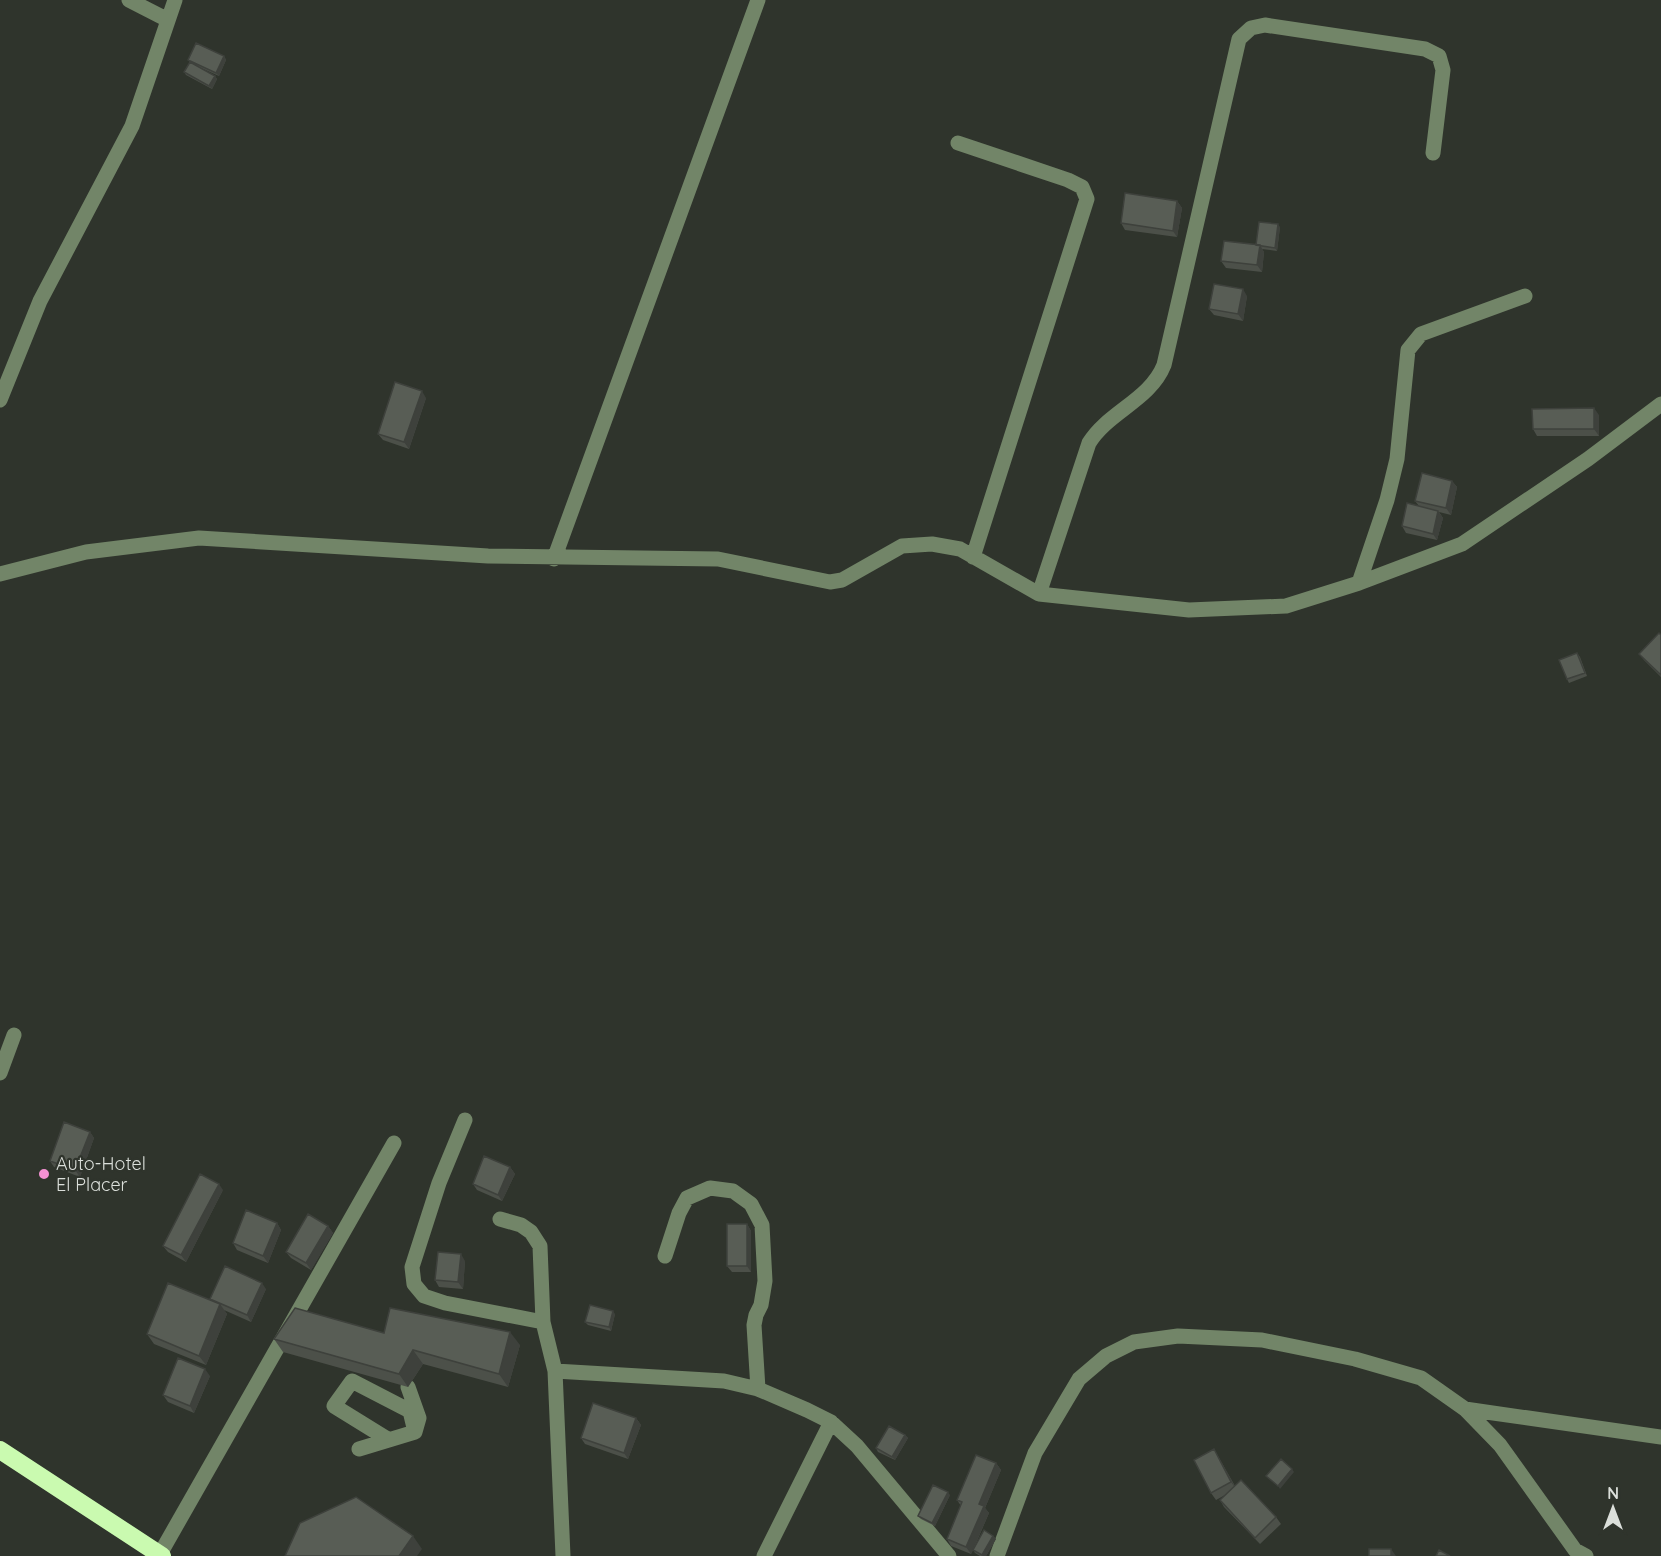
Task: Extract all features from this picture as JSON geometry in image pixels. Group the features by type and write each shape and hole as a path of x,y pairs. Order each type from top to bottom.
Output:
{"highway":[{"path":"0,1450 161,1555"}],"street":[{"path":"129,0 168,20"},
{"path":"0,400 40,301 132,126 176,0"},
{"path":"554,559 758,0"},
{"path":"1039,594 1089,443 1097,429 1151,387 1164,365 1239,39 1251,28 1265,25 1425,49 1439,56 1443,70 1433,153"},
{"path":"958,143 1068,180 1082,187 1087,199 973,557"},
{"path":"1359,583 1388,500 1397,459 1408,350 1421,334 1525,296"},
{"path":"0,574 86,552 199,538 554,559 718,559 830,582 842,580 903,546 932,544 960,549 1039,594 1189,610 1286,606 1359,583 1462,544 1587,459 1661,404"},
{"path":"0,1073 15,1035"},
{"path":"465,1120 439,1183 412,1267 414,1284 424,1296 445,1303 543,1322"},
{"path":"161,1555 394,1143"},
{"path":"665,1256 679,1213 687,1198 710,1188 733,1191 751,1204 762,1225 765,1281 761,1305 754,1325 758,1389"},
{"path":"500,1219 521,1225 531,1232 540,1246 543,1322 555,1371 563,1556"},
{"path":"997,1556 1035,1453 1079,1379 1106,1356 1134,1342 1178,1336 1262,1340 1355,1359 1421,1378 1465,1409 1500,1445 1575,1550 1586,1556"},
{"path":"555,1371 724,1381 758,1389 831,1422 857,1446 949,1556"},
{"path":"389,1440 334,1406 352,1381 410,1411 415,1432"},
{"path":"408,1387 419,1418 415,1432"},
{"path":"1465,1409 1661,1437"},
{"path":"764,1556 831,1422"},
{"path":"359,1449 415,1432"}],"building":[{"path":"196,43 224,56 216,73 188,60"},
{"path":"190,62 215,76 209,86 184,72"},
{"path":"1125,193 1177,201 1173,231 1121,223"},
{"path":"1259,222 1278,224 1275,248 1256,245"},
{"path":"1224,241 1260,245 1257,265 1221,261"},
{"path":"1214,284 1243,289 1238,314 1209,309"},
{"path":"395,382 422,391 404,442 378,434"},
{"path":"1594,408 1594,429 1533,429 1532,409"},
{"path":"1422,473 1452,481 1446,508 1415,501"},
{"path":"1407,503 1438,511 1433,534 1402,526"},
{"path":"1659,633 1661,635 1661,675 1639,654"},
{"path":"1577,653 1585,673 1567,679 1559,660"},
{"path":"64,1122 90,1132 75,1170 50,1161"},
{"path":"484,1156 510,1167 498,1195 473,1184"},
{"path":"200,1174 219,1184 181,1255 163,1246"},
{"path":"246,1210 277,1223 263,1256 233,1243"},
{"path":"308,1214 328,1226 306,1263 286,1252"},
{"path":"727,1224 747,1224 747,1266 727,1266"},
{"path":"438,1252 461,1254 458,1282 435,1280"},
{"path":"225,1266 262,1283 247,1315 210,1299"},
{"path":"168,1283 220,1304 199,1356 147,1334"},
{"path":"590,1305 613,1311 609,1327 585,1322"},
{"path":"295,1308 384,1333 390,1308 510,1332 499,1374 413,1350 399,1374 274,1339"},
{"path":"178,1358 205,1369 190,1406 163,1395"},
{"path":"593,1403 636,1418 624,1453 581,1438"},
{"path":"889,1426 905,1435 892,1457 876,1448"},
{"path":"1214,1449 1231,1482 1211,1493 1194,1460"},
{"path":"976,1455 996,1463 979,1504 984,1506 966,1547 947,1539 962,1502 957,1500"},
{"path":"1281,1459 1292,1469 1278,1486 1266,1476"},
{"path":"1241,1480 1276,1517 1255,1538 1220,1500"},
{"path":"933,1485 948,1492 932,1523 918,1516"},
{"path":"356,1497 413,1536 399,1556 285,1556 300,1523"},
{"path":"984,1530 993,1536 982,1555 973,1550"},
{"path":"1369,1549 1391,1549 1391,1556 1369,1556"},
{"path":"1439,1550 1450,1556 1436,1556"}],"place":[{"name":"Auto-Hotel El Placer","path":"44,1174"}]}
